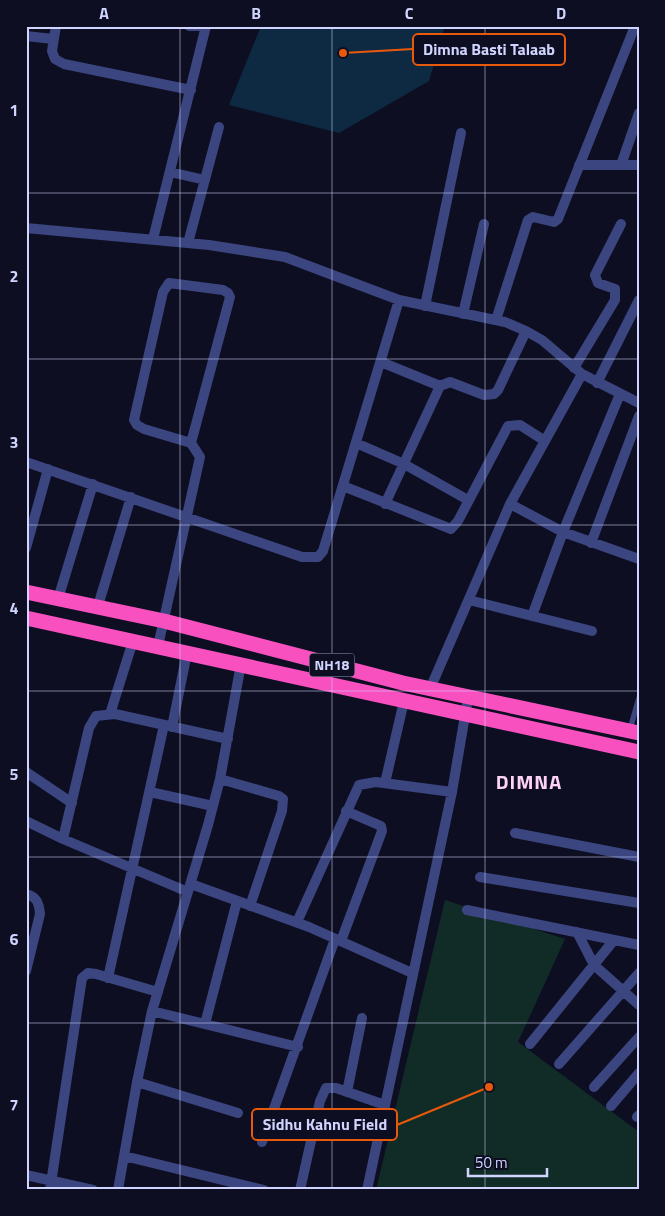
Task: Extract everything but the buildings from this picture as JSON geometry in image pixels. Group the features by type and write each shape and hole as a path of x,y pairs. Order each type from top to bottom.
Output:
{"highway":[{"name":"NH18","path":"26,592 97,609 164,621 468,698 634,732"},
{"name":"NH18","path":"26,618 639,752"}],"street":[{"path":"56,26 52,51 55,59 64,64 191,90"},
{"path":"153,240 191,90 205,26 189,26"},
{"path":"496,320 528,220 533,217 554,222 558,219 635,26"},
{"path":"26,36 53,39"},
{"path":"621,165 639,113"},
{"path":"188,243 219,127"},
{"path":"425,306 461,133"},
{"path":"579,164 639,165"},
{"path":"170,172 205,180"},
{"path":"463,314 484,224"},
{"path":"430,689 510,504 545,441 578,371 615,300 615,290 598,283 595,275 621,224"},
{"path":"26,228 247,249 285,257 399,300 496,320 526,331 542,340 578,371 596,383 639,403"},
{"path":"158,646 200,457 191,442 144,429 137,426 134,420 163,292 170,283 223,290 228,293 230,298 191,442"},
{"path":"26,462 302,557 318,557 323,551 399,300"},
{"path":"596,383 639,300"},
{"path":"386,504 440,386 450,382 484,395 494,394 498,390 526,331"},
{"path":"381,362 440,386"},
{"path":"532,616 563,532 620,394"},
{"path":"591,543 639,416"},
{"path":"342,486 451,529 458,521 508,426 520,425 545,441"},
{"path":"356,443 404,464 468,500"},
{"path":"26,548 48,469"},
{"path":"58,599 93,484"},
{"path":"97,609 131,497"},
{"path":"510,504 563,532 639,559"},
{"path":"469,600 592,632"},
{"path":"110,714 133,641"},
{"path":"108,978 150,792 187,652"},
{"path":"118,1190 152,1011 220,779 241,664"},
{"path":"367,1190 452,792 468,698"},
{"path":"385,784 404,701"},
{"path":"63,839 91,722 96,716 110,714 228,739"},
{"path":"26,772 72,803"},
{"path":"220,779 279,796 283,799 282,811 250,906"},
{"path":"297,922 346,811 360,785 367,783 385,784 452,792"},
{"path":"150,792 213,806"},
{"path":"262,1142 338,940 382,831 381,826 376,823 346,811"},
{"path":"26,821 133,870 237,901 297,922 412,973"},
{"path":"515,833 639,857"},
{"path":"480,877 639,903"},
{"path":"26,894 36,898 40,914 28,954 26,971"},
{"path":"205,1024 237,901"},
{"path":"467,910 639,944"},
{"path":"578,932 594,965 622,992 639,1005"},
{"path":"530,1044 614,940"},
{"path":"51,1185 79,987 82,978 88,973 158,992"},
{"path":"559,1064 639,973"},
{"path":"152,1011 298,1048"},
{"path":"347,1092 362,1018"},
{"path":"594,1087 639,1037"},
{"path":"611,1106 639,1074"},
{"path":"137,1082 238,1113"},
{"path":"300,1190 322,1093 326,1088 336,1088 385,1105"},
{"path":"124,1156 264,1190"},
{"path":"26,1175 51,1185 93,1190"}],"lane":[{"path":"634,732 639,698"}],"green space":[{"path":"445,900 565,939 518,1042 639,1132 639,1190 376,1190"}],"water":[{"path":"261,26 445,26 429,81 339,133 229,105"}],"place":[{"name":"Dimna Basti Talaab","path":"343,53"},
{"name":"Sidhu Kahnu Field","path":"489,1087"}],"district":[{"name":"DIMNA","path":"529,782"}]}
